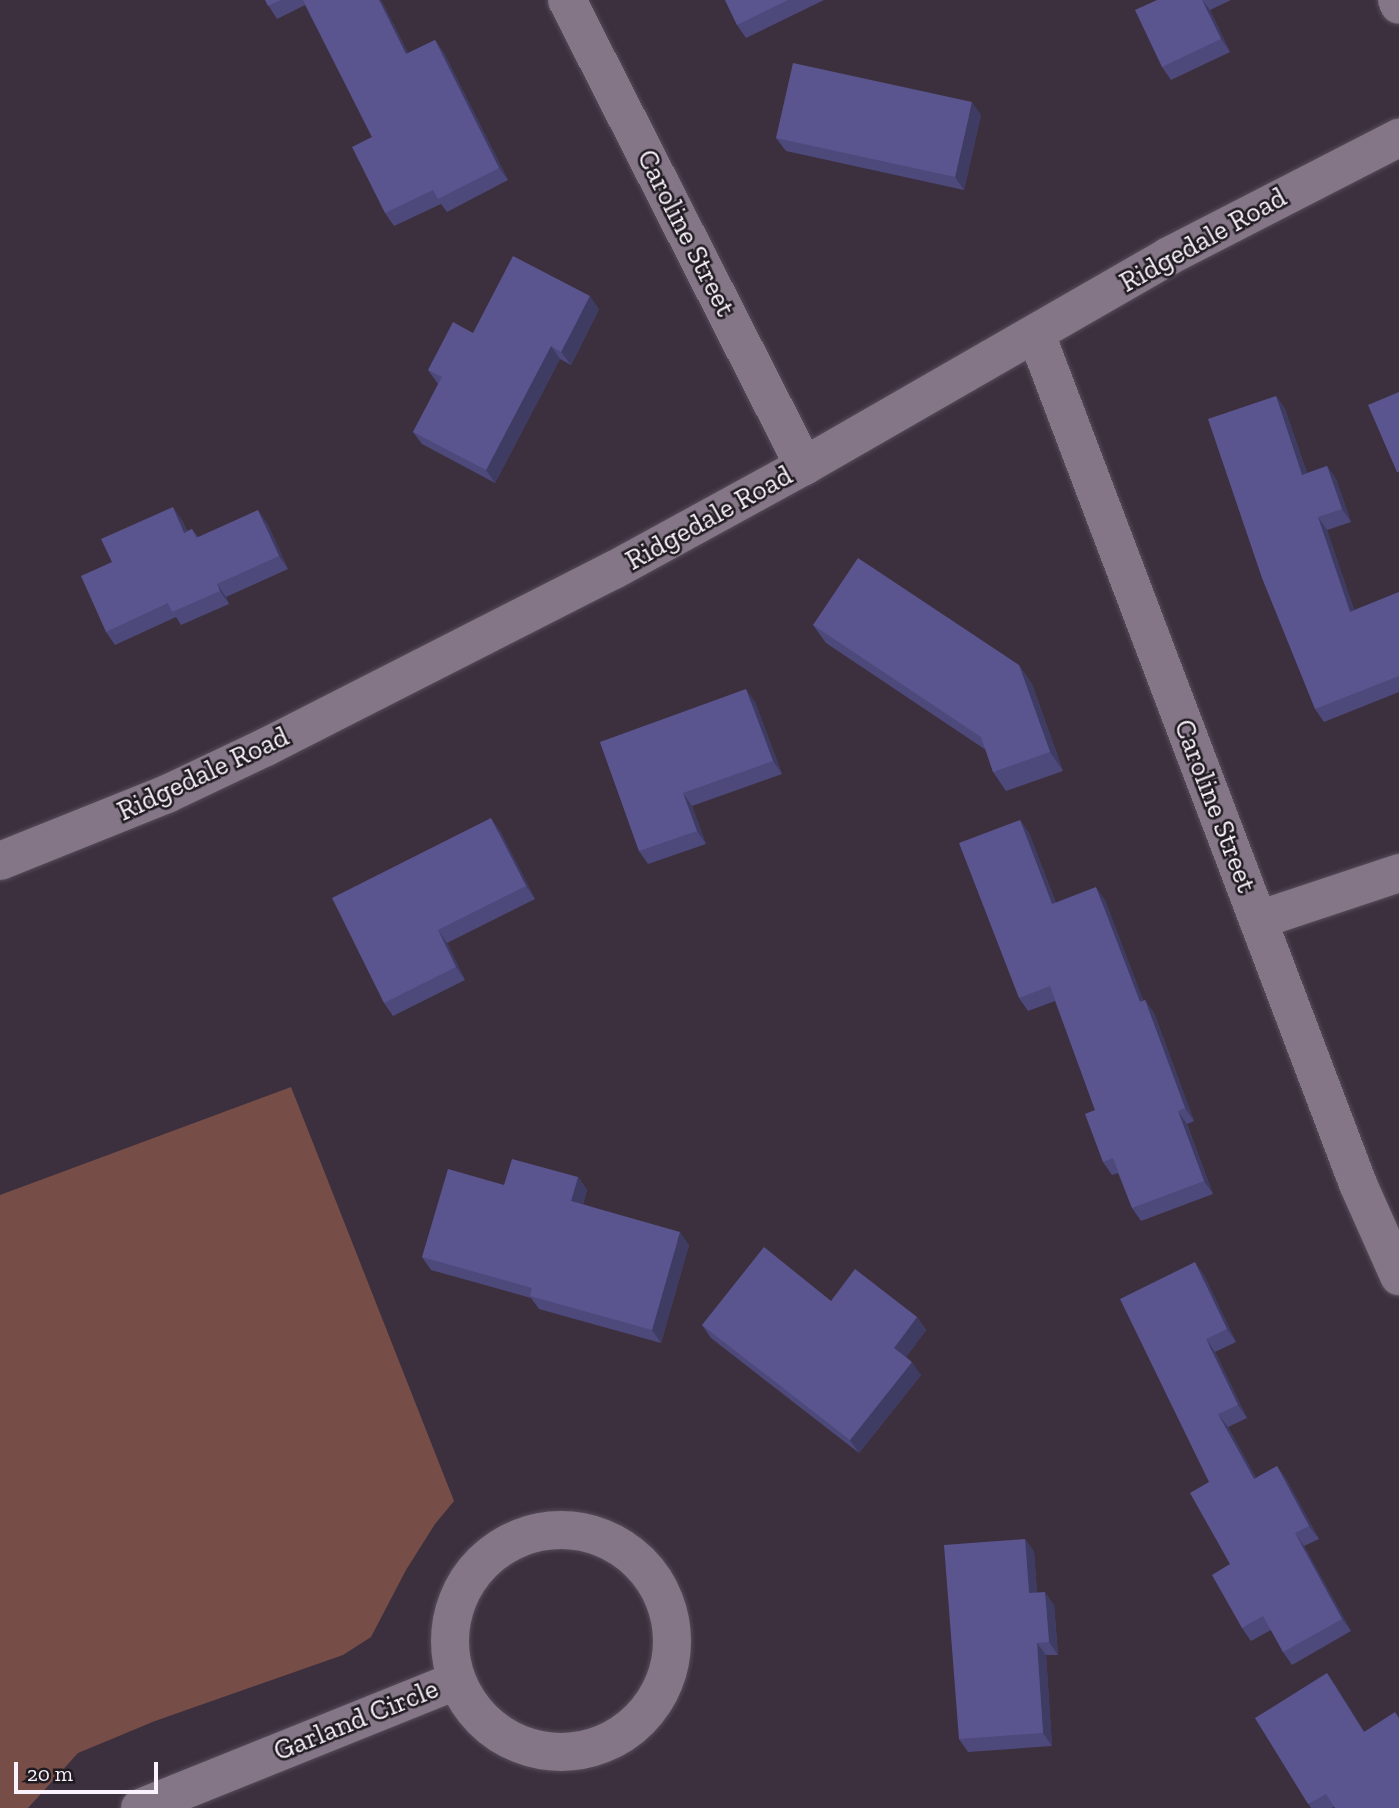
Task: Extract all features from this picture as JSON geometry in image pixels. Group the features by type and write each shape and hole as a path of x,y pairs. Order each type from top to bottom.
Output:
{"street":[{"name":"Caroline Street","path":"567,0 804,466"},
{"path":"1396,0 1399,5"},
{"name":"Ridgedale Road","path":"0,860 167,794 266,747 614,570 804,466 1169,256 1399,138"},
{"name":"Caroline Street","path":"1036,334 1358,1184 1399,1276"},
{"path":"1258,920 1399,873"},
{"name":"Garland Circle","path":"569,1529 606,1538 637,1558 660,1587 672,1623 672,1659 660,1693 638,1722 608,1742 572,1752 536,1750 502,1736 475,1712 456,1681 449,1644 454,1607 471,1574 498,1548 532,1533 569,1529"},
{"name":"Garland Circle","path":"140,1808 456,1681"}],"shaded area":[{"path":"291,1087 454,1501 435,1524 406,1570 371,1637 343,1655 155,1721 78,1753 28,1808 0,1808 0,1195"}],"building":[{"path":"265,0 281,0 268,6"},
{"path":"303,0 379,0 406,54 435,40 499,168 438,199 433,190 385,213 352,147 372,137"},
{"path":"725,0 788,0 737,25"},
{"path":"1157,0 1202,0 1221,39 1162,67 1135,10"},
{"path":"793,63 972,102 955,177 776,138"},
{"path":"513,256 590,296 561,352 551,346 486,470 413,432 442,377 428,370 453,322 473,333"},
{"path":"1399,392 1399,472 1397,472 1368,405"},
{"path":"1276,396 1302,475 1327,466 1342,509 1318,517 1350,612 1399,592 1399,676 1315,709 1262,578 1208,419"},
{"path":"173,507 184,533 192,529 196,538 258,510 279,556 217,584 220,591 172,612 168,603 106,632 81,576 112,562 101,539"},
{"path":"858,558 1019,665 1050,752 993,772 981,737 813,625"},
{"path":"746,689 773,761 683,793 697,831 639,851 600,742"},
{"path":"491,818 526,886 438,930 456,967 384,1003 332,898"},
{"path":"1020,820 1052,904 1096,887 1140,1002 1145,1000 1185,1108 1178,1111 1204,1181 1132,1208 1113,1158 1103,1162 1085,1114 1095,1110 1050,986 1019,998 959,843"},
{"path":"512,1159 578,1177 571,1201 680,1232 652,1330 530,1296 532,1288 422,1257 448,1169 504,1185"},
{"path":"764,1247 831,1301 855,1269 917,1317 894,1348 912,1362 850,1440 702,1325"},
{"path":"1195,1262 1227,1329 1206,1339 1238,1405 1218,1414 1254,1479 1277,1466 1309,1526 1295,1533 1342,1619 1283,1652 1263,1616 1242,1628 1212,1575 1230,1564 1190,1493 1209,1482 1120,1299"},
{"path":"1025,1539 1029,1593 1045,1592 1049,1642 1037,1643 1043,1733 959,1739 944,1545"},
{"path":"1327,1673 1364,1732 1395,1712 1399,1718 1399,1808 1335,1808 1326,1794 1308,1804 1255,1718"}]}
